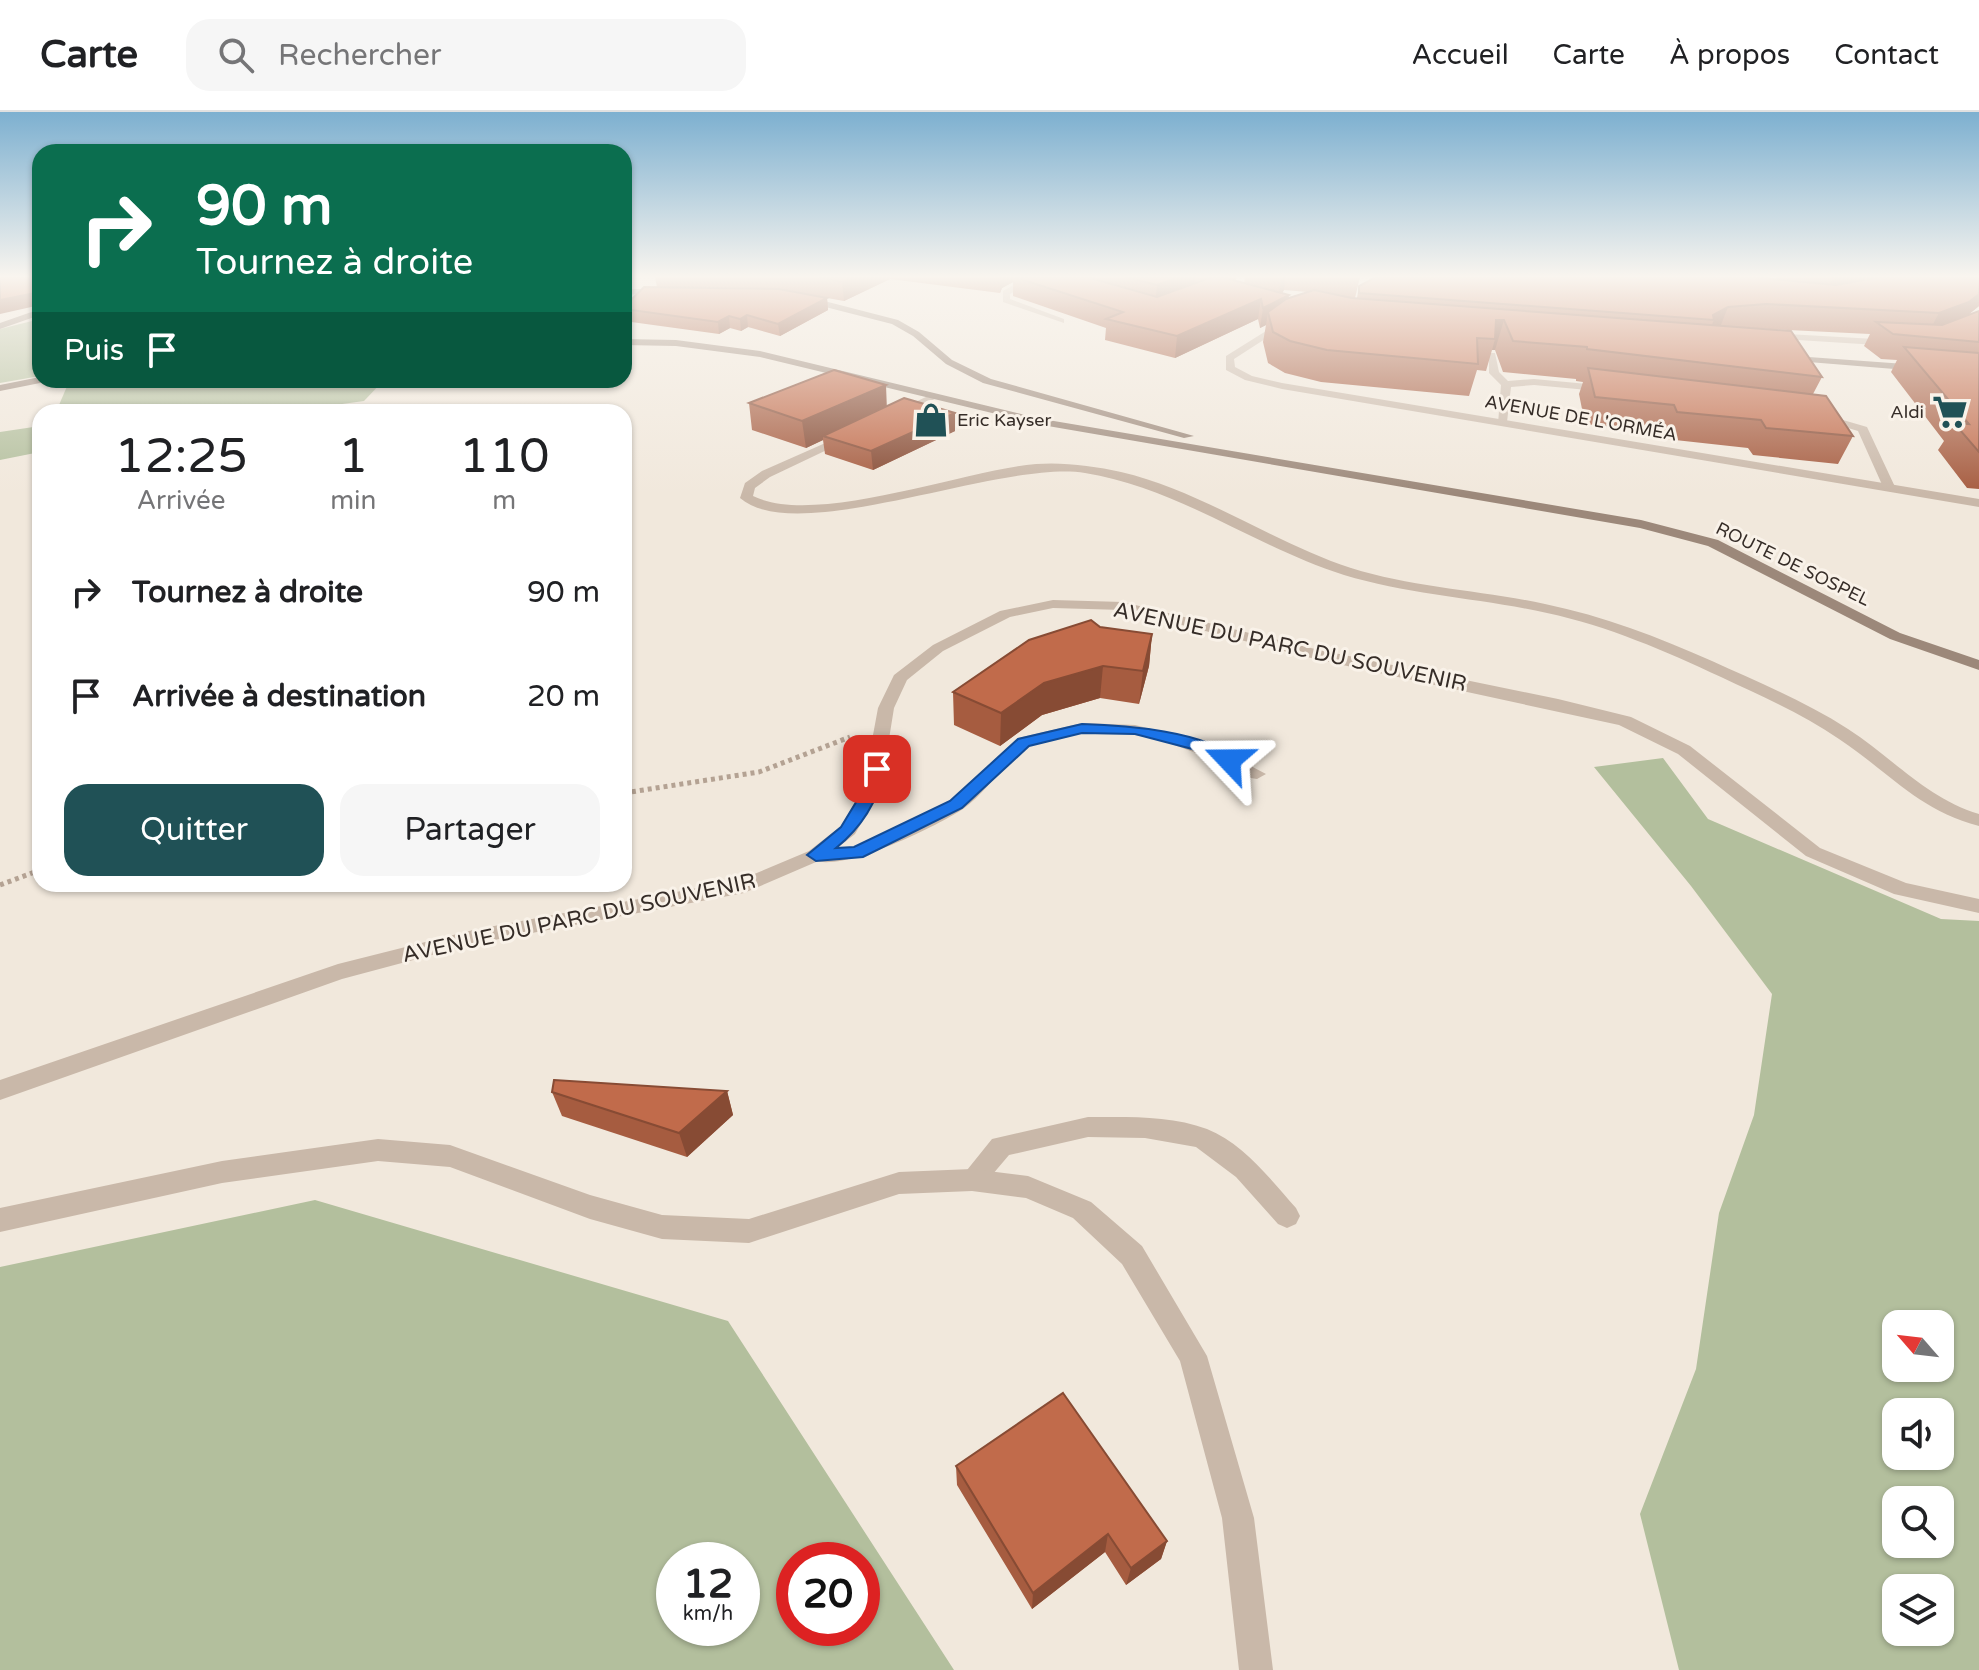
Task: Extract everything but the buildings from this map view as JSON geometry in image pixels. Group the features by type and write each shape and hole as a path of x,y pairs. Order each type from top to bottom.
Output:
{"main road":[{"name":"ROUTE DE SOSPEL","path":"693,350 752,358 1034,426 1204,453 1328,477 1441,491 1641,524 1713,543 1895,636 1979,665"},
{"path":"935,350 949,362 987,381 1196,439 1204,453"},
{"path":"1769,356 1925,368"},
{"path":"0,388 32,382"}],"street":[{"name":"AVENUE DE L'ORMÉA","path":"1241,350 1229,358 1230,368 1249,378 1282,386 1979,503"},
{"path":"1492,355 1494,373 1506,384 1534,382 1620,391"},
{"path":"1502,422 1506,384"},
{"path":"879,421 927,400"},
{"path":"1805,414 1836,419 1863,429 1890,489"},
{"path":"865,428 766,474 749,486 746,498 766,508 807,509 1057,466 1148,482 1346,571 1432,591 1571,614 1636,633 1811,714 1858,743 1906,787 1949,812 1979,820"},
{"name":"AVENUE DU PARC DU SOUVENIR","path":"0,1090 338,972 473,937 744,886 816,855 848,830 872,789 886,708 900,678 938,648 1005,614 1053,604 1123,606 1315,654 1558,704 1625,721 1684,750 1813,852 1901,889 1979,906"},
{"path":"816,855 857,853 956,805 1024,742 1082,728 1135,730 1201,747 1257,774"},
{"path":"972,1180 1001,1146 1088,1127 1145,1128 1202,1138 1245,1169 1287,1216"},
{"path":"0,1220 222,1172 378,1150 450,1156 590,1207 662,1227 749,1231 899,1183 972,1180 1028,1187 1082,1210 1132,1255 1193,1356 1238,1518 1256,1670"}],"path":[{"path":"632,792 759,772 844,738 883,732"},
{"path":"0,885 32,873"}],"green space":[{"path":"0,350 32,350 32,377 0,383"},
{"path":"66,388 376,388 364,401 342,404 59,404"},
{"path":"32,427 32,454 0,460 0,432"},
{"path":"1663,758 1708,819 1941,919 1979,921 1979,1670 1679,1670 1640,1514 1696,1369 1719,1213 1754,1115 1772,994 1691,886 1594,767"},
{"path":"315,1200 728,1321 871,1542 776,1542 776,1646 880,1646 880,1556 954,1670 0,1670 0,1267"}],"place":[{"name":"Aldi","path":"1950,412"},
{"name":"Eric Kayser","path":"931,420"}],"route":[{"path":"877,769 872,789 848,830 816,855 857,853 956,805 1024,742 1082,728 1135,730 1201,747 1229,760"}]}
